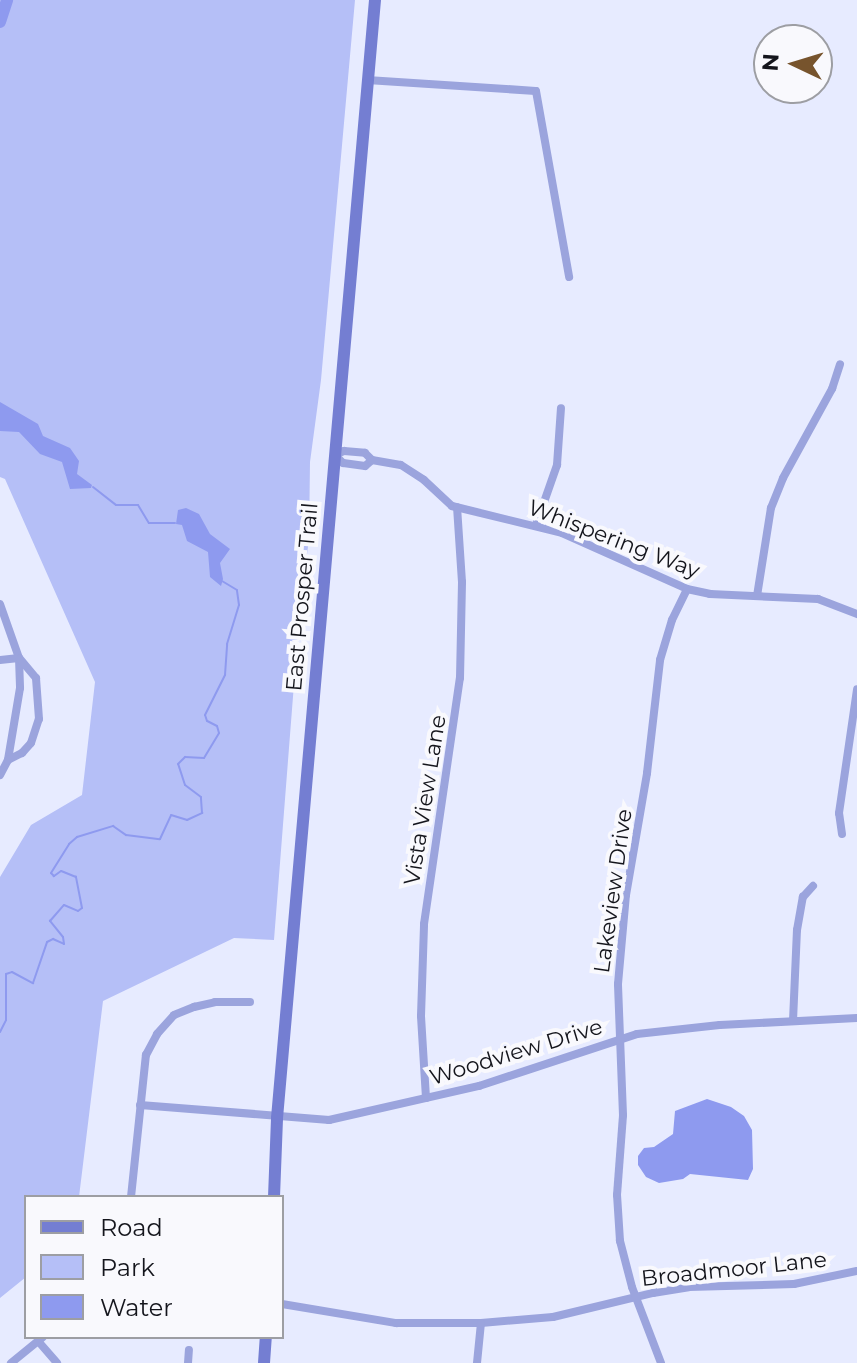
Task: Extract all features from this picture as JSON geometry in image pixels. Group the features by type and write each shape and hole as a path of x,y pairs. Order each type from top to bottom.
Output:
{"main road":[{"name":"East Prosper Trail","path":"274,1195 277,1118 375,0"},
{"path":"264,1361 266,1339"}],"street":[{"path":"367,80 536,91 569,277"},
{"path":"757,596 771,508 783,478 832,389 840,364"},
{"path":"536,525 557,465 561,408"},
{"name":"Whispering Way","path":"335,455 343,463 365,466 372,460 411,470 457,507 536,525 603,549 687,589 818,599 857,614"},
{"name":"Vista View Lane","path":"426,1098 421,1016 424,924 460,678 462,582 457,507"},
{"name":"Lakeview Drive","path":"661,1363 625,1265 617,1210 623,1115 619,1039 621,937 647,773 656,683 664,642 687,589"},
{"path":"0,604 19,658 20,688 8,760 0,775"},
{"path":"0,660 19,658"},
{"path":"8,760 22,753 31,743 39,719 36,678 19,658"},
{"path":"842,834 839,813 857,689"},
{"path":"793,1021 797,930 803,897 813,886"},
{"path":"131,1195 146,1055 157,1034 174,1015 215,1002 250,1002"},
{"name":"Woodview Drive","path":"140,1105 329,1120 479,1086 619,1039 678,1029 857,1018"},
{"name":"Broadmoor Lane","path":"284,1304 382,1322 481,1323 553,1317 689,1287 794,1284 857,1271"},
{"path":"477,1363 481,1323"},
{"path":"11,1363 40,1339 57,1363"},
{"path":"188,1363 189,1350"}],"green space":[{"path":"0,0 355,0 321,380 310,462 309,539 300,607 274,940 234,938 103,1001 79,1195 24,1195 24,1279 0,1298 0,877 31,825 82,795 95,682 5,479 0,477"}],"water":[{"path":"0,402 38,424 43,436 70,448 79,461 77,474 92,485 91,488 70,489 62,462 40,454 19,432 0,431"},
{"path":"186,508 199,514 210,534 230,549 220,563 221,586 210,577 208,552 187,541 182,525 176,524 178,510"},
{"path":"707,1099 731,1107 744,1116 752,1130 753,1169 748,1180 690,1174 683,1179 659,1183 646,1177 638,1165 638,1156 644,1148 654,1147 673,1134 675,1111"}],"waterway":[{"path":"0,22 7,0"},
{"path":"93,487 116,505 138,505 149,523 175,523"},
{"path":"0,1032 6,1020 6,974 12,972 33,983 47,942 53,939 64,944 63,937 50,921 64,905 78,911 82,908 76,877 61,871 54,876 51,873 69,844 77,837 113,826 126,835 160,839 171,815 187,820 202,813 201,797 185,785 178,764 185,757 204,758 219,733 217,726 207,721 205,715 225,675 227,644 239,605 237,590 222,581"}]}
